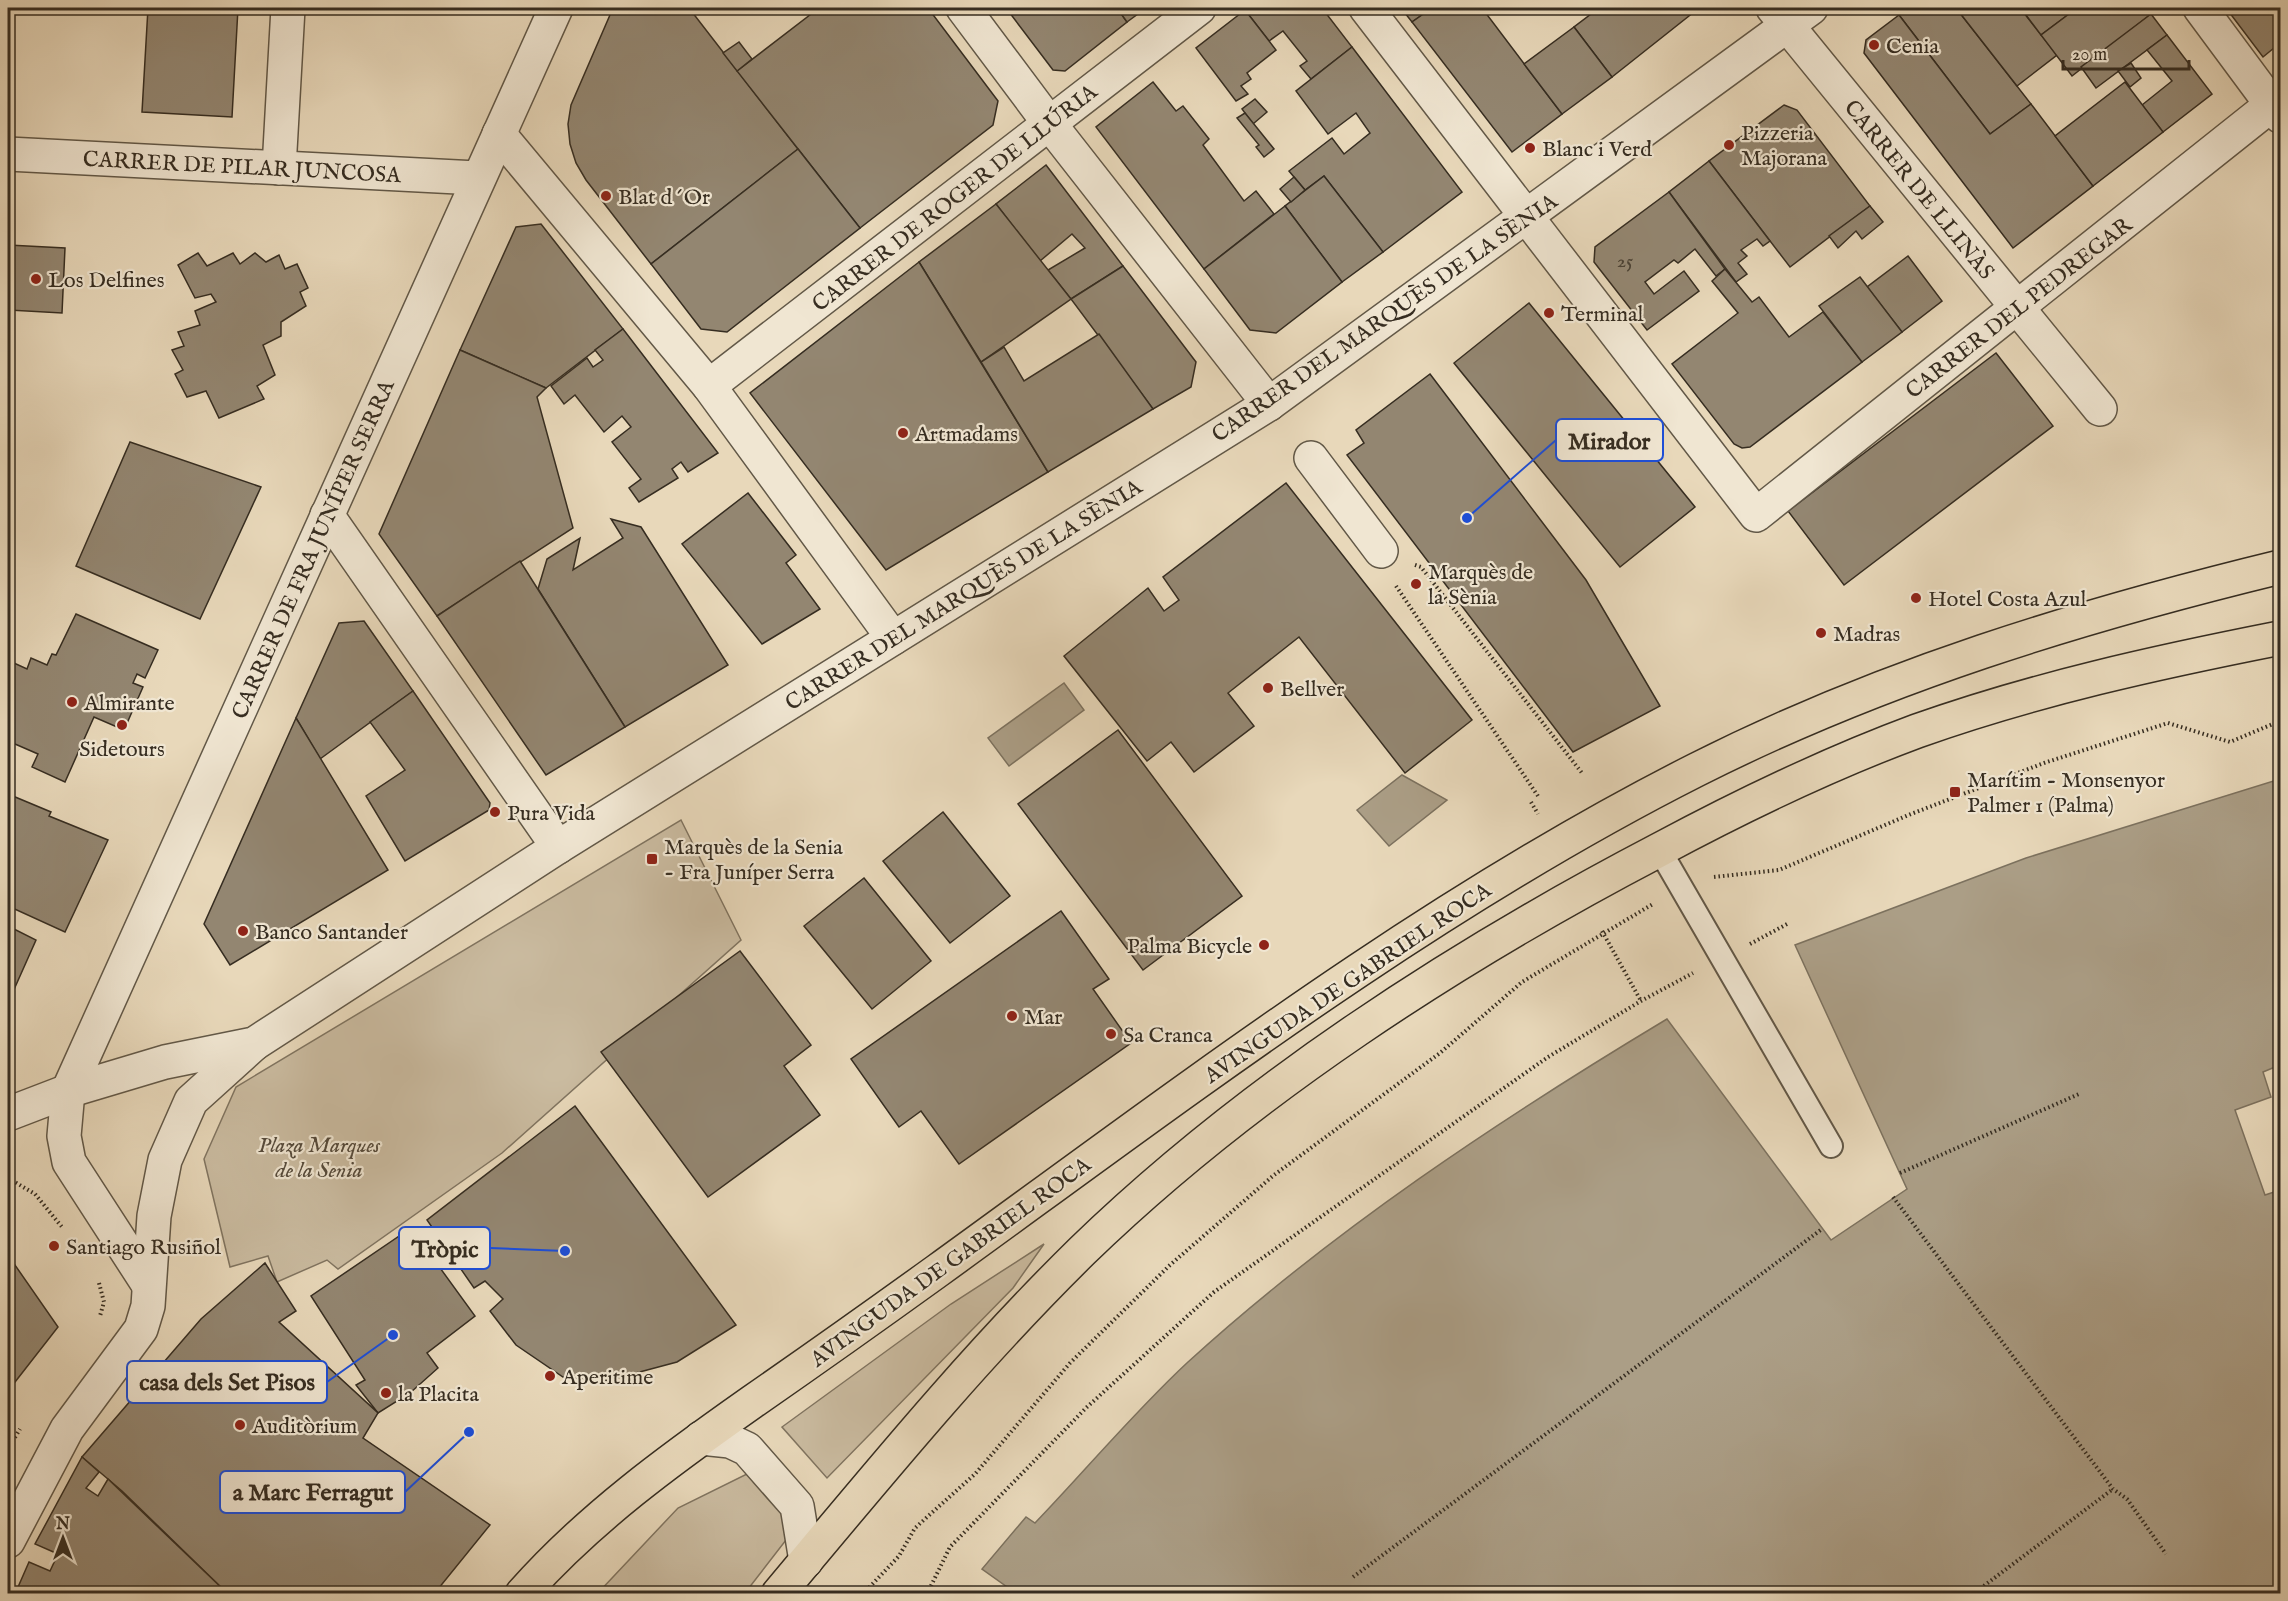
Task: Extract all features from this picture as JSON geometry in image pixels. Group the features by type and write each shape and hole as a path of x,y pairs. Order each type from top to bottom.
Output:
{"highway":[{"name":"AVINGUDA DE GABRIEL ROCA","path":"522,1593 544,1568 583,1533 701,1438 1327,992 1446,912 1607,816 1702,767 1799,722 1933,668 2108,610 2280,567"},
{"name":"AVINGUDA DE GABRIEL ROCA","path":"778,1593 919,1426 1081,1252 1189,1157 1301,1071 1416,992 1536,916 1659,849 1788,784 1919,730 2054,688 2145,665 2280,638"}],"street":[{"path":"279,168 288,8"},
{"name":"CARRER DE FRA JUNÍPER SERRA","path":"148,1284 69,1162 64,1136 68,1091 477,178 556,8"},
{"path":"963,8 1049,123 1269,404"},
{"name":"CARRER DE ROGER DE LLÚRIA","path":"709,386 1199,8"},
{"path":"1366,8 1526,216"},
{"path":"2200,8 2278,106"},
{"name":"CARRER DEL MARQUÈS DE LA SÈNIA","path":"8,1114 68,1091 165,1062 254,1044 558,847 1269,404 1444,273 1526,216 1790,13"},
{"name":"CARRER DE LLINÀS","path":"1790,13 2017,309 2100,409"},
{"name":"CARRER DEL PEDREGAR","path":"1526,216 1756,515 2278,106"},
{"path":"499,134 709,386 893,638"},
{"name":"CARRER DE PILAR JUNCOSA","path":"8,154 477,178"},
{"path":"1311,458 1381,551"},
{"path":"327,515 558,847"},
{"path":"8,1541 67,1429 141,1329 148,1306 154,1215 165,1160 192,1101 254,1044"},
{"path":"701,1438 730,1441 747,1449 797,1506 806,1561"}],"lane":[{"path":"1659,849 1831,1146"}],"path":[{"path":"1381,551 1421,567 1582,772"},
{"path":"1381,551 1396,586 1538,796"},
{"path":"863,1593 899,1556 915,1528 975,1474 1070,1363 1176,1260 1274,1175 1440,1053 1522,982 1680,888 1711,877 1779,870 1911,814 2044,763 2168,723 2230,742 2280,721"},
{"path":"927,1593 950,1546 1087,1407 1214,1292 1548,1057 1641,1001 1789,923"},
{"path":"1900,1173 2079,1094"},
{"path":"8,1178 36,1194 69,1236"},
{"path":"1893,1197 2113,1489 2127,1499 2166,1554"},
{"path":"1353,1577 1822,1229"},
{"path":"98,1322 104,1302 99,1281"},
{"path":"8,1449 26,1420"},
{"path":"1973,1593 2113,1489"}],"green space":[{"name":"Plaza Marques de la Senia","path":"681,820 741,940 502,1153 338,1269 327,1260 277,1282 268,1256 230,1267 204,1159 236,1087"},
{"path":"1044,1244 1013,1288 827,1478 782,1427 951,1304"},
{"path":"755,1470 793,1531 745,1593 597,1594 678,1508"}],"shaded area":[{"path":"1064,683 1084,710 1009,766 988,738"},
{"path":"1402,775 1447,800 1389,846 1357,810"},
{"path":"2280,779 2280,1065 2263,1072 2271,1097 2235,1110 2265,1195 2280,1190 2280,1593 1017,1594 982,1569 1026,1517 1035,1523 1129,1421 1188,1362 1300,1267 1359,1222 1480,1137 1667,1019 1831,1240 1907,1189 1795,945 2026,858"}],"building":[{"path":"148,8 238,8 232,117 142,112"},
{"path":"613,8 689,8 798,149 651,264 586,180 576,163 570,144 568,124 571,105"},
{"path":"803,8 819,8 809,15"},
{"path":"819,8 928,8 998,101 993,125 860,228 737,71"},
{"path":"1006,8 1117,8 1127,22 1065,71 1053,70"},
{"path":"1117,8 1146,8 1127,22"},
{"path":"1249,8 1322,8 1352,47 1311,79 1300,66 1307,61 1283,31 1269,41 1245,10"},
{"path":"1401,8 1432,8 1412,22"},
{"path":"1432,8 1482,8 1562,114 1512,152 1412,22"},
{"path":"1599,8 1699,8 1612,77 1574,27"},
{"path":"1909,8 1956,8 2031,104 1990,134 1899,15"},
{"path":"1956,8 2020,8 2057,55 2017,86"},
{"path":"2035,8 2077,8 2041,35 2026,15"},
{"path":"2077,8 2146,8 2151,14 2072,76 2041,35"},
{"path":"2226,8 2273,8 2280,17 2280,43 2263,57"},
{"path":"1245,10 1276,50 1247,73 1251,79 1241,86 1248,94 1236,101 1196,48"},
{"path":"2151,14 2167,35 2096,88 2081,67"},
{"path":"1899,15 1990,134 2031,104 2093,186 2013,248 1864,53 1866,40"},
{"path":"1574,27 1612,77 1562,114 1524,64"},
{"path":"2167,35 2212,94 2163,132 2142,105 2172,81 2147,50"},
{"path":"739,42 752,59 737,71 723,53"},
{"path":"1352,47 1462,192 1383,252 1324,176 1305,190 1289,171 1332,138 1344,154 1370,133 1356,113 1328,134 1296,91"},
{"path":"2131,63 2141,78 2130,87 2118,71"},
{"path":"1153,82 1176,111 1183,106 1209,139 1203,145 1244,201 1256,191 1274,214 1204,269 1096,127"},
{"path":"2125,82 2163,132 2093,186 2055,136"},
{"path":"1255,99 1267,112 1253,124 1242,109"},
{"path":"1784,105 1797,110 1870,206 1790,267 1709,161"},
{"path":"1245,113 1274,149 1264,157 1256,147 1259,145 1237,118"},
{"path":"798,149 860,228 727,332 701,329 651,264"},
{"path":"1709,161 1770,241 1763,246 1757,239 1741,250 1747,256 1738,263 1747,274 1736,282 1669,192"},
{"path":"1046,165 1123,266 1071,299 1048,270 1085,248 1072,234 1040,261 996,204"},
{"path":"1324,176 1383,252 1342,282 1285,206"},
{"path":"1294,177 1305,190 1291,202 1280,189"},
{"path":"1669,192 1725,269 1716,276 1695,249 1678,263 1674,260 1645,282 1654,294 1684,271 1699,291 1647,330 1594,262 1595,247"},
{"path":"996,204 1071,299 981,362 919,262"},
{"path":"1285,206 1342,282 1276,333 1250,330 1204,269"},
{"path":"1870,206 1883,222 1862,239 1856,231 1838,248 1829,236"},
{"path":"541,224 623,329 546,388 460,350 516,227"},
{"name":"Los Delfines","path":"8,245 65,248 62,313 9,310 8,329"},
{"path":"198,253 207,266 233,253 240,264 255,253 266,262 279,255 285,269 297,264 308,288 300,292 306,306 281,322 281,336 263,345 275,375 257,386 264,399 219,418 206,391 187,397 175,374 183,370 172,350 184,346 178,332 200,325 195,311 216,302 211,294 195,298 178,265"},
{"path":"1908,256 1942,301 1902,332 1867,287"},
{"name":"Artmadams","path":"919,262 1048,472 886,570 750,393"},
{"path":"1123,266 1196,362 1191,387 1153,409 1071,299"},
{"path":"1725,269 1752,302 1759,297 1789,337 1823,312 1862,362 1750,447 1742,448 1734,444 1672,364 1738,313 1712,281"},
{"path":"1860,277 1902,332 1862,362 1819,306"},
{"path":"1529,303 1695,507 1620,567 1454,363"},
{"path":"623,329 718,453 688,472 681,462 672,469 678,478 639,502 629,488 641,479 612,442 631,427 622,416 604,432 575,395 564,404 551,386 587,358 593,367 603,360 595,350"},
{"path":"1099,334 1153,409 1048,472 981,362 1004,347 1024,381"},
{"path":"460,350 546,388 537,397 573,528 437,616 379,534"},
{"path":"1996,353 2053,426 1844,585 1788,511"},
{"path":"1430,374 1586,580 1660,706 1573,752 1347,455 1364,443 1356,430"},
{"path":"130,442 261,487 200,619 76,566"},
{"path":"1286,483 1472,720 1405,773 1299,637 1228,693 1254,726 1194,772 1171,742 1147,761 1064,656 1148,588 1164,611 1179,600 1163,577"},
{"path":"748,493 796,555 786,563 820,609 762,644 682,544"},
{"path":"611,519 641,527 728,665 625,727 538,589 547,559 580,538 573,570 623,538"},
{"path":"520,561 625,727 546,775 437,616"},
{"name":"Almirante","path":"76,614 158,650 145,678 137,674 133,683 143,687 124,730 94,717 65,782 32,767 38,754 8,741 8,673 14,663 27,669 31,658 47,665 52,654 56,655"},
{"path":"364,621 413,691 320,759 296,718 339,623"},
{"path":"413,691 490,803 489,810 405,861 366,796 405,770 370,722"},
{"path":"296,718 388,870 230,965 204,924"},
{"path":"1118,730 1242,896 1143,970 1018,804"},
{"path":"8,794 51,812 49,816 108,840 65,932 8,906"},
{"path":"943,812 1010,896 950,943 883,861"},
{"path":"864,878 931,961 872,1009 804,926"},
{"name":"Mar","path":"1061,911 1109,979 1093,989 1131,1043 959,1164 921,1111 899,1127 851,1059"},
{"path":"8,926 36,940 8,1003"},
{"path":"740,951 811,1045 784,1066 820,1115 708,1197 601,1052"},
{"path":"575,1106 736,1325 677,1362 606,1381 563,1377 516,1345 490,1311 503,1299 485,1281 474,1288 427,1220"},
{"path":"411,1228 475,1316 427,1353 438,1368 410,1393 378,1413 356,1385 365,1380 311,1296"},
{"path":"8,1255 58,1327 8,1391"},
{"name":"Auditòrium","path":"265,1263 296,1311 279,1322 378,1413 363,1438 490,1525 434,1594 228,1594 122,1491 82,1457 201,1319"},
{"path":"82,1457 99,1472 86,1488 98,1496 108,1479 228,1594 15,1594 29,1562 50,1571 58,1554 35,1544"}],"place":[{"name":"Cenia","path":"1874,45"},
{"name":"Pizzeria Majorana","path":"1729,145"},
{"name":"Blanc i Verd","path":"1530,148"},
{"name":"Blat d´Or","path":"606,196"},
{"name":"Los Delfines","path":"36,279"},
{"name":"Terminal","path":"1549,313"},
{"name":"Artmadams","path":"903,433"},
{"name":"Mirador","path":"1467,518"},
{"name":"Marquès de la Sènia","path":"1416,584"},
{"name":"Hotel Costa Azul","path":"1916,598"},
{"name":"Madras","path":"1821,633"},
{"name":"Bellver","path":"1268,688"},
{"name":"Almirante","path":"72,702"},
{"name":"Sidetours","path":"122,725"},
{"name":"Marítim - Monsenyor Palmer 1 (Palma)","path":"1955,792"},
{"name":"Pura Vida","path":"495,812"},
{"name":"Marquès de la Senia - Fra Juníper Serra","path":"652,859"},
{"name":"Banco Santander","path":"243,931"},
{"name":"Palma Bicycle","path":"1264,945"},
{"name":"Mar","path":"1012,1016"},
{"name":"Sa Cranca","path":"1111,1034"},
{"name":"Santiago Rusiñol","path":"54,1246"},
{"name":"Tròpic","path":"565,1251"},
{"name":"casa dels Set Pisos","path":"393,1335"},
{"name":"Aperitime","path":"550,1376"},
{"name":"la Placita","path":"386,1393"},
{"name":"Auditòrium","path":"240,1425"},
{"name":"a Marc Ferragut","path":"469,1432"}]}
